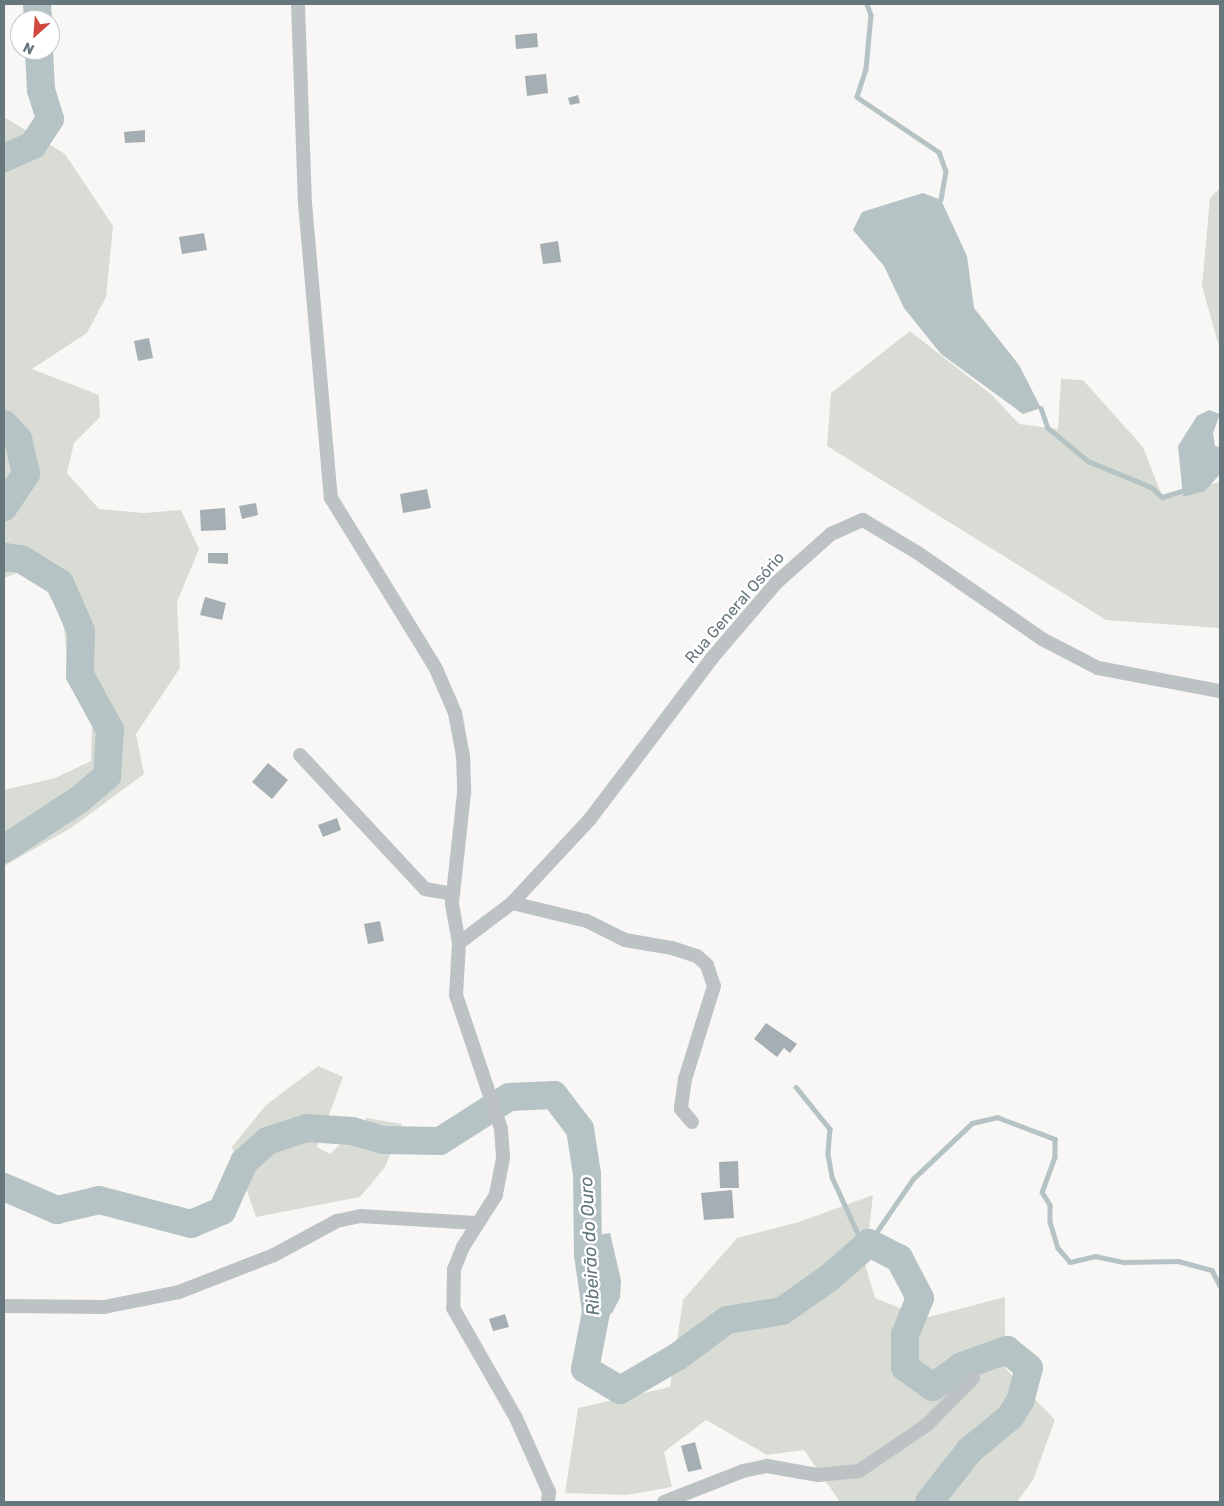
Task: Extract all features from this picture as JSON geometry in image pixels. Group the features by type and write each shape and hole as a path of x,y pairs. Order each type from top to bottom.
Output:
{"street":[{"path":"298,4 305,203 330,488 351,532 436,669 455,713 463,756 464,793 453,894 459,944 456,995 501,1129 502,1177 496,1195 476,1223 454,1268 453,1308 516,1418 548,1492 548,1502"},
{"name":"Rua General Osório","path":"459,944 512,903 590,819 712,658 776,583 831,534 863,520 918,553 1042,639 1098,668 1220,692"},
{"path":"300,755 425,890 453,894"},
{"path":"512,903 587,921 625,940 672,948 697,956 707,965 714,986 685,1079 681,1109 692,1122"},
{"path":"4,1306 104,1307 179,1292 274,1255 337,1221 360,1216 476,1223"},
{"path":"664,1502 743,1471 767,1466 818,1475 859,1471 927,1425 973,1378"}],"shaded area":[{"path":"4,117 65,154 113,226 106,297 87,333 32,369 99,395 100,417 74,443 67,473 99,509 144,513 181,510 199,549 177,602 180,668 136,734 144,774 71,828 4,866 4,790 55,778 91,761 92,722 70,684 63,620 33,567 4,578"},
{"path":"1220,188 1220,343 1218,343 1202,286 1210,198"},
{"path":"910,331 993,396 1019,424 1058,429 1061,379 1083,380 1143,447 1162,496 1220,482 1220,628 1106,620 827,446 831,393"},
{"path":"318,1066 343,1077 317,1147 330,1154 367,1118 402,1124 385,1167 360,1197 256,1217 232,1147 266,1105"},
{"path":"873,1195 865,1264 875,1298 925,1318 1005,1297 1005,1368 1055,1420 1033,1480 1017,1502 840,1502 804,1450 767,1455 706,1420 664,1452 672,1487 627,1495 565,1493 578,1408 670,1387 683,1300 737,1238 799,1222"}],"water":[{"path":"923,193 941,200 967,256 974,308 1019,365 1041,408 1023,414 941,354 904,308 884,266 853,230 862,212"},
{"path":"1209,410 1220,414 1213,433 1215,446 1220,447 1220,474 1205,491 1183,497 1178,446 1197,416"},
{"path":"610,1233 621,1280 620,1298 612,1313 596,1320 582,1306 589,1292 577,1251 579,1238"}],"building":[{"path":"537,33 538,47 516,49 515,35"},
{"path":"546,74 548,93 527,96 525,76"},
{"path":"578,95 580,103 570,105 568,98"},
{"path":"145,130 145,142 125,143 124,132"},
{"path":"204,233 207,250 182,254 179,237"},
{"path":"558,241 561,262 543,264 540,244"},
{"path":"149,338 153,358 138,361 134,341"},
{"path":"427,489 431,508 403,513 400,494"},
{"path":"256,503 258,515 242,519 239,506"},
{"path":"225,508 226,530 201,531 200,510"},
{"path":"208,553 228,553 228,564 208,563"},
{"path":"205,597 226,603 222,620 200,615"},
{"path":"268,763 288,780 272,799 252,782"},
{"path":"337,818 341,830 323,837 318,825"},
{"path":"380,921 384,941 368,944 364,924"},
{"path":"766,1023 797,1044 790,1053 784,1048 777,1057 754,1039"},
{"path":"738,1161 739,1188 720,1188 719,1162"},
{"path":"732,1190 734,1218 704,1220 701,1193"},
{"path":"505,1314 509,1327 493,1331 489,1319"},
{"path":"695,1442 702,1469 688,1472 681,1446"}],"waterway":[{"name":"Ribeirão do Ouro","path":"37,4 37,10"},
{"path":"867,4 871,15 866,69 857,97 939,152 946,171 941,200"},
{"name":"Ribeirão do Ouro","path":"4,158 33,145 50,119 41,90 40,60"},
{"path":"1041,408 1048,428 1088,461 1151,487 1162,497 1182,491"},
{"name":"Ribeirão do Ouro","path":"4,424 18,439 26,474 4,507"},
{"name":"Ribeirão do Ouro","path":"4,557 21,559 60,583 81,631 80,675 110,730 107,776 80,799 4,849"},
{"path":"796,1087 830,1129 828,1154 832,1177 864,1247"},
{"name":"Ribeirão do Ouro","path":"4,1187 57,1210 99,1200 191,1224 222,1211 244,1162 267,1141 307,1128 352,1131 384,1140 440,1141 509,1097 554,1095 580,1129 587,1174 588,1254 596,1312 585,1369 620,1390 677,1357 727,1320 782,1311 829,1278 869,1243 899,1258 920,1298 905,1335 905,1367 933,1387 962,1366 1007,1350 1029,1368 1020,1401 1010,1417 970,1450 929,1502"},
{"path":"869,1243 913,1179 972,1123 997,1117 1055,1139 1055,1157 1042,1192 1050,1205 1050,1222 1058,1248 1070,1262 1095,1256 1124,1262 1178,1261 1212,1270 1220,1286"}]}
